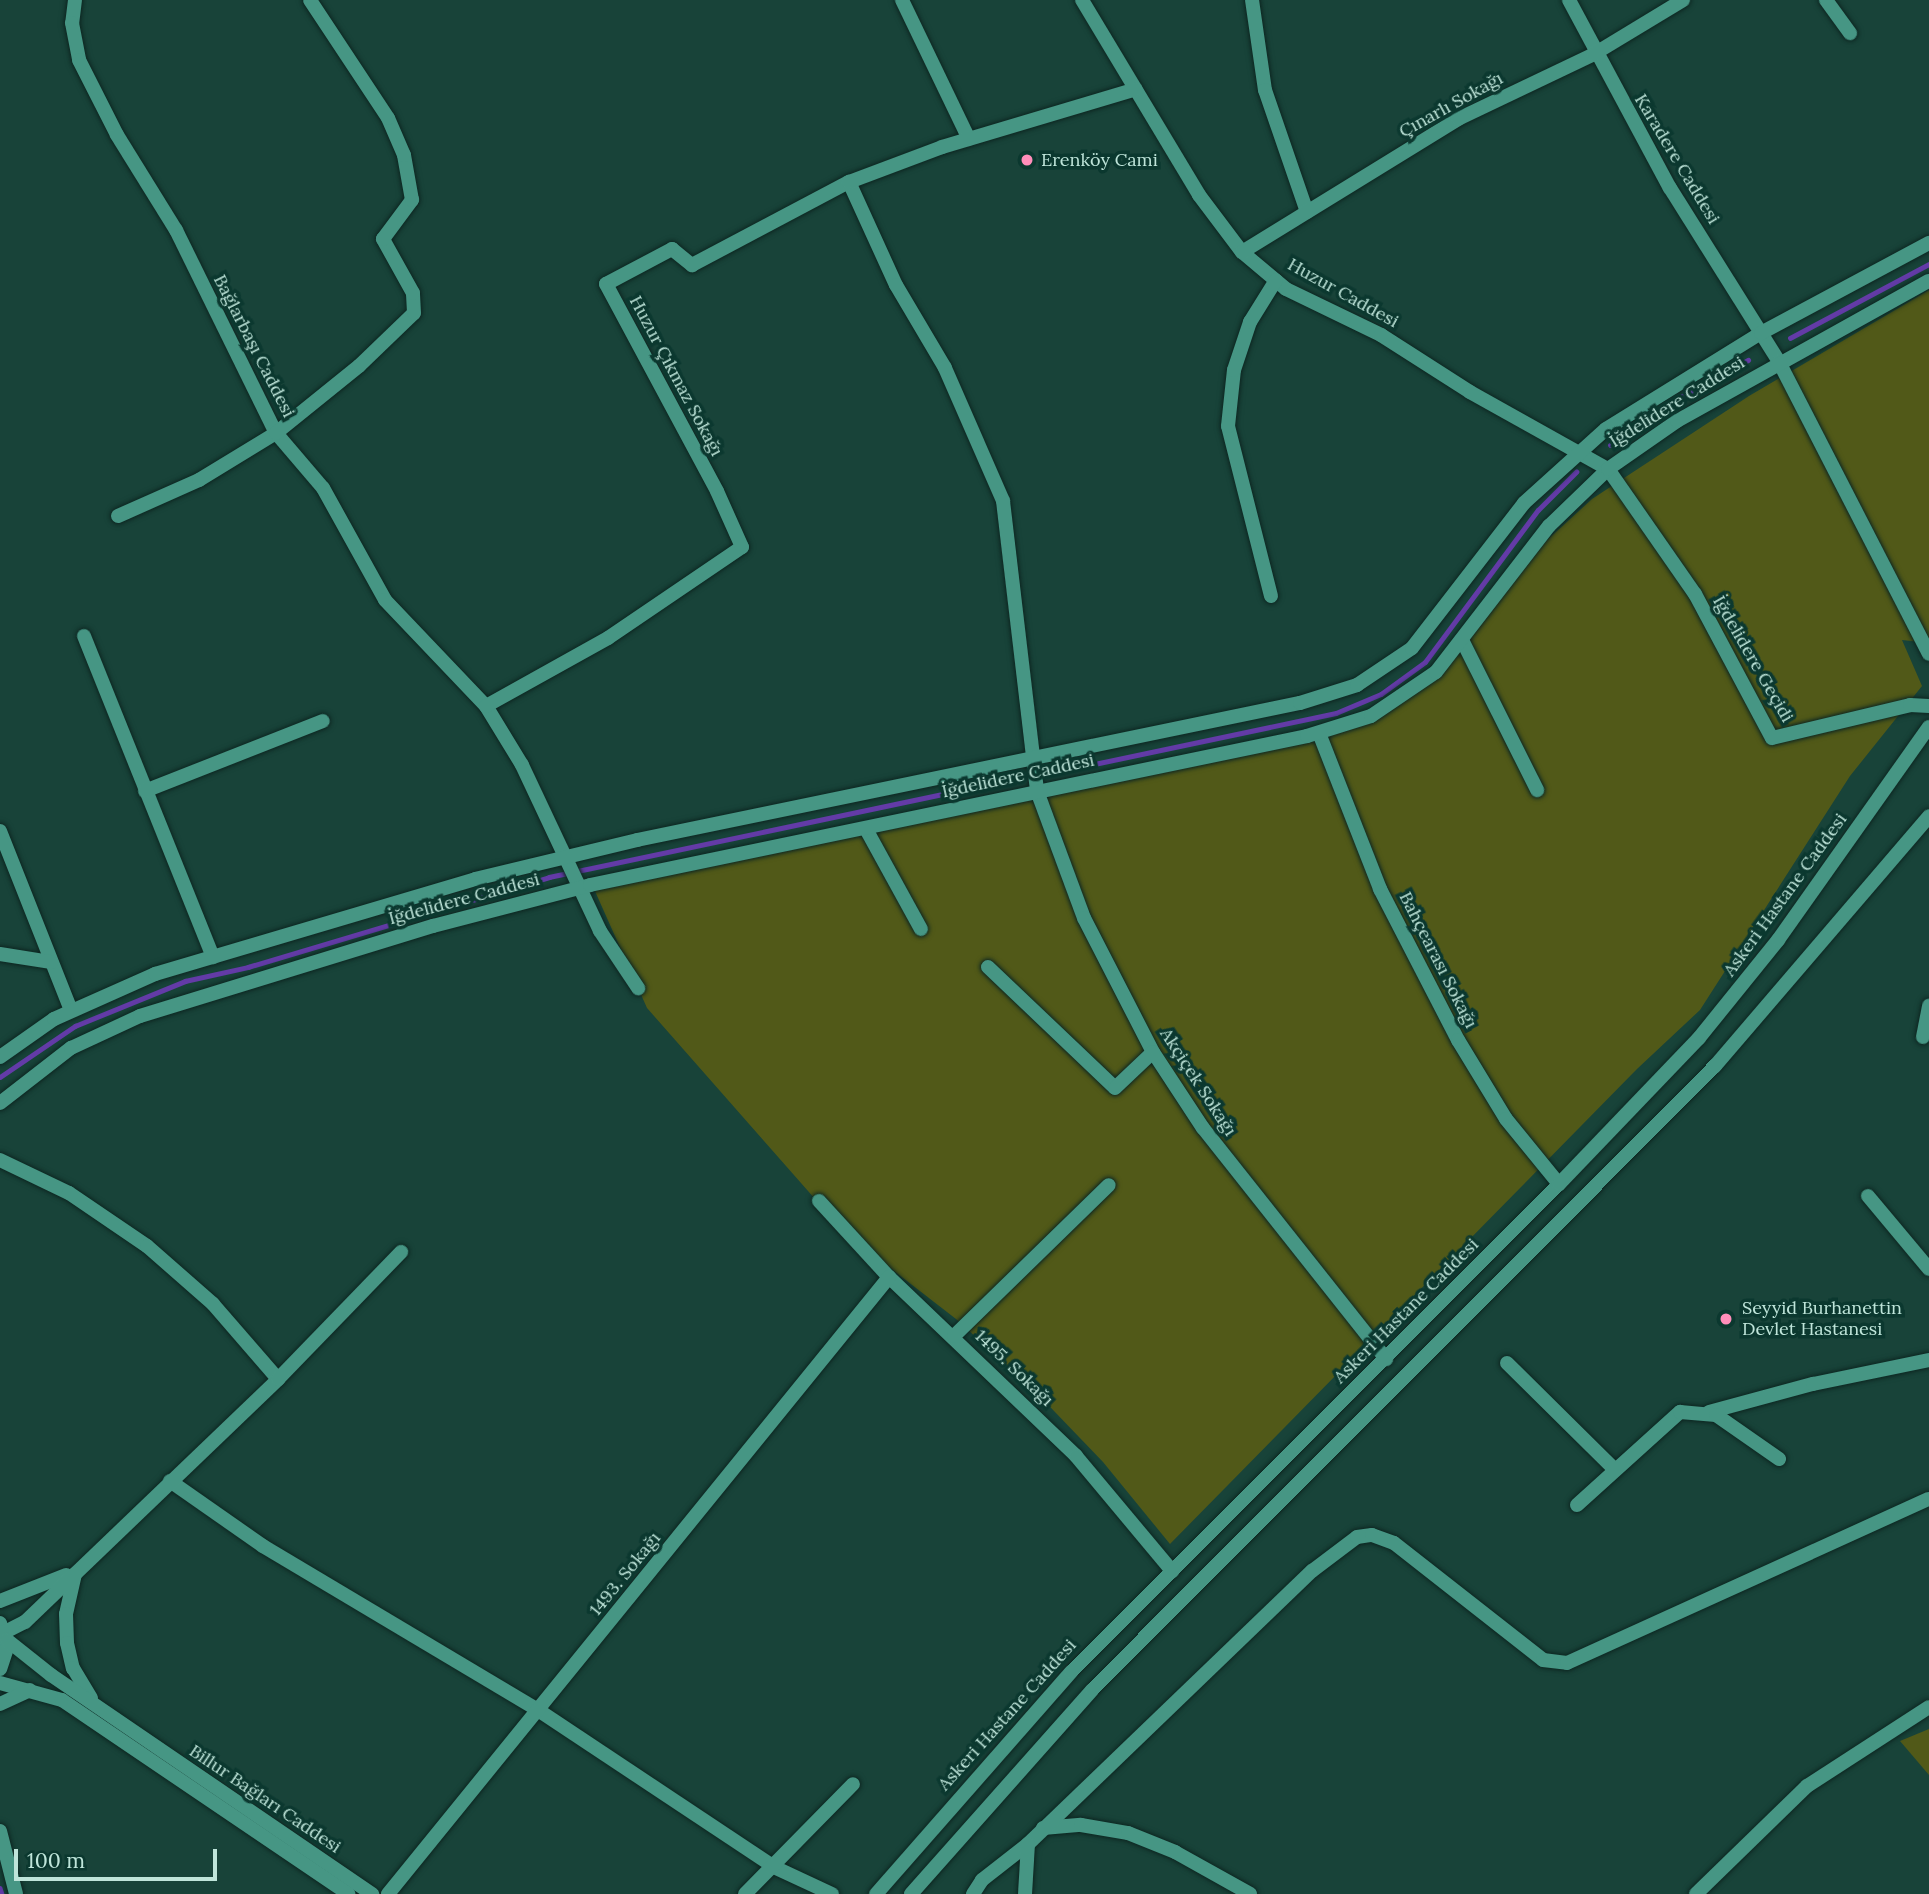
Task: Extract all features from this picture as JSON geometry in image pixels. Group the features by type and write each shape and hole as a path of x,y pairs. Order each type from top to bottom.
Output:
{"street":[{"name":"Bağlarbaşı Caddesi","path":"75,0 72,23 79,60 117,135 176,230 276,433 323,488 385,600 486,706 523,765 600,931 638,988"},
{"path":"118,516 199,480 276,433 359,366 410,318 415,306 413,293 383,239 412,200 404,155 388,118 310,0"},
{"path":"902,0 969,139"},
{"name":"Huzur Caddesi","path":"1082,0 1199,195 1242,252 1276,280 1381,335 1470,392 1579,450 1608,469"},
{"path":"1252,0 1265,90 1307,212"},
{"name":"Karadere Caddesi","path":"1569,0 1594,54 1670,188 1779,362"},
{"name":"Çınarlı Sokağı","path":"1242,252 1458,119 1594,54 1683,0"},
{"path":"1826,0 1850,33"},
{"name":"Huzur Çıkmaz Sokağı","path":"486,706 608,638 742,547 717,491 606,284 672,250 692,265 849,182 969,139 1136,89"},
{"name":"Akçiçek Sokağı","path":"849,182 896,285 945,368 1003,501 1030,758 1037,791 1084,918 1153,1052 1225,1159 1386,1359"},
{"name":"İğdelidere Caddesi","path":"0,1057 71,1010 146,978 565,857 1310,701 1373,677 1412,648 1524,503 1579,450 1659,393 1761,333 1929,243"},
{"path":"1271,596 1228,426 1234,370 1251,322 1276,280"},
{"name":"İğdelidere Caddesi","path":"0,1103 71,1048 165,1006 580,888 1319,733 1371,716 1415,691 1462,640 1549,526 1608,469 1677,421 1929,281"},
{"path":"1779,362 1929,653"},
{"name":"İğdelidere Geçidi","path":"1608,469 1695,594 1772,738 1910,705 1929,706"},
{"path":"84,636 213,957"},
{"path":"1462,640 1537,790"},
{"path":"145,791 323,721"},
{"name":"Askeri Hastane Caddesi","path":"876,1894 1040,1704 1559,1184 1747,981 1929,727"},
{"name":"Bahçearası Sokağı","path":"1319,733 1380,889 1458,1040 1506,1119 1559,1184"},
{"path":"911,1894 1092,1690 1671,1111 1929,816"},
{"path":"866,829 920,929"},
{"path":"0,831 71,1010"},
{"path":"0,954 51,962"},
{"path":"988,967 1115,1088 1153,1052"},
{"path":"1923,1037 1929,1006"},
{"path":"0,1160 69,1193 147,1246 213,1304 278,1379"},
{"path":"954,1336 1109,1185"},
{"path":"1868,1196 1929,1269"},
{"name":"1495. Sokağı","path":"819,1201 889,1277 954,1336 1076,1456 1172,1571"},
{"path":"4,1632 25,1622 278,1379 401,1252"},
{"name":"1493. Sokağı","path":"388,1894 889,1277"},
{"path":"1577,1505 1612,1468 1673,1415 1709,1412 1813,1384 1929,1360"},
{"path":"1507,1363 1612,1468"},
{"path":"1709,1412 1779,1459"},
{"path":"170,1481 263,1546 538,1710 774,1867 832,1894"},
{"path":"973,1894 982,1880 1028,1844 1312,1571 1357,1537 1372,1535 1394,1543 1543,1660 1567,1663 1929,1499"},
{"path":"0,1601 77,1570"},
{"path":"77,1570 68,1599 67,1643 73,1668 95,1705"},
{"path":"0,1669 4,1632"},
{"path":"4,1632 136,1741"},
{"path":"0,1683 62,1700 136,1741"},
{"path":"0,1704 32,1690"},
{"path":"1696,1894 1807,1786 1929,1707"},
{"name":"Billur Bağları Caddesi","path":"136,1741 348,1894"},
{"name":"Billur Bağları Caddesi","path":"136,1741 372,1894"},
{"path":"746,1894 853,1784"},
{"path":"1043,1828 1081,1825 1128,1833 1175,1852 1250,1894"},
{"path":"0,1831 16,1894"},
{"path":"1025,1894 1028,1844"}],"green space":[{"path":"1929,290 1929,643 1902,640 1922,686 1850,776 1700,1010 1637,1069 1170,1544 1103,1462 1030,1386 956,1319 845,1233 647,1008 594,889 1379,716 1439,678 1546,541 1592,499 1749,396"},
{"path":"1929,1729 1929,1775 1900,1741"}],"waterway":[{"path":"1790,338 1929,264"},
{"path":"1610,445 1677,399 1748,360"},
{"path":"1047,774 1336,713 1381,694 1425,662 1538,510 1576,472"},
{"path":"0,1077 75,1026 185,981 248,967 549,877 1016,779"},
{"path":"0,1888 2,1894"}],"place":[{"name":"Erenköy Cami","path":"1027,160"},
{"name":"Seyyid Burhanettin Devlet Hastanesi","path":"1726,1319"}]}
